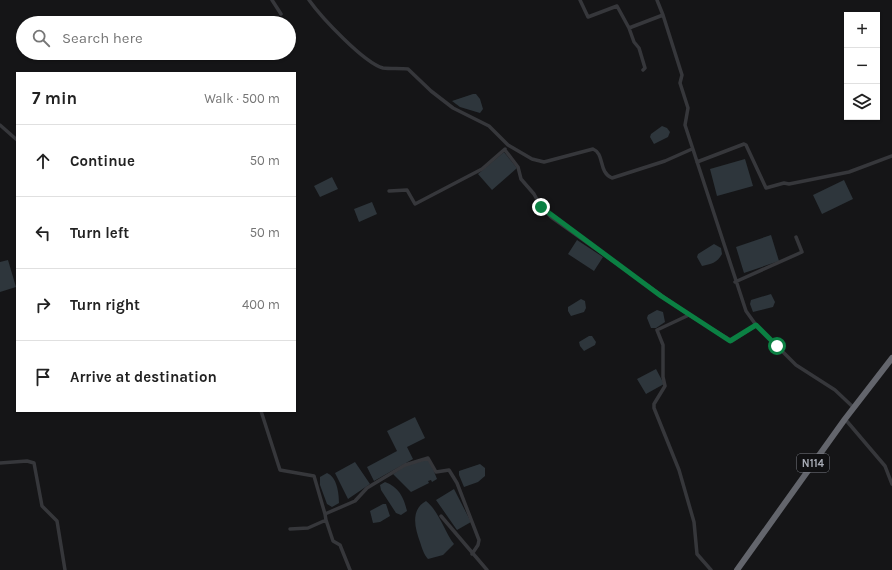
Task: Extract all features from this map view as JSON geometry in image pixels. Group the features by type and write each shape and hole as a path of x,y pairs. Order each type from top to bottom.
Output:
{"highway":[{"name":"N114","path":"737,570 845,418 892,358"}],"street":[{"path":"272,0 281,14"},
{"path":"309,0 320,16 370,62 383,68 408,69 431,91 453,108 488,126 508,145 532,159 544,162 593,149 599,154 605,173 612,178 666,161 692,149"},
{"path":"580,0 588,17 617,6 629,28 632,37 641,51 645,68 643,70"},
{"path":"656,0 663,15 682,75 680,83 688,108 685,125 746,311 756,325 796,365 835,390 853,408"},
{"path":"629,28 663,15"},
{"path":"0,125 16,139"},
{"path":"697,162 744,144 746,145 766,188 784,183 789,184 849,172 892,156"},
{"path":"389,191 407,190 415,204 482,169 505,150 508,145"},
{"path":"505,150 518,167 521,180 534,194 541,207 551,216 689,314 732,341 756,325"},
{"path":"736,282 802,252 796,237"},
{"path":"689,314 657,330 663,345 663,377 665,386 654,404 654,408 678,470 694,522 697,554 711,570"},
{"path":"261,412 280,470 314,476 333,540 340,545 350,570"},
{"path":"845,418 884,466 892,484"},
{"path":"325,514 355,501 367,488 405,465 429,458 436,472 449,470 457,483 479,540 478,545 472,554"},
{"path":"0,463 28,460 34,463 42,506 57,521 65,570"},
{"path":"441,516 487,570"},
{"path":"290,529 308,528 326,520"}],"shaded area":[{"path":"476,94 480,99 483,109 480,113 460,107 452,101"},
{"path":"662,126 667,128 670,132 668,137 654,144 650,137 651,134"},
{"path":"504,152 517,168 492,190 478,174"},
{"path":"745,159 753,186 717,196 710,169"},
{"path":"332,177 338,189 320,197 314,186"},
{"path":"844,180 853,199 822,214 813,195"},
{"path":"372,202 377,214 359,222 354,209"},
{"path":"771,235 779,261 744,273 736,247"},
{"path":"577,240 603,257 594,271 568,254"},
{"path":"714,244 721,248 722,254 711,264 702,266 697,257 698,254"},
{"path":"8,260 16,287 0,292 0,262"},
{"path":"771,294 775,302 773,307 753,312 750,304 751,300"},
{"path":"581,299 585,301 586,308 584,312 571,316 568,311 568,307"},
{"path":"657,310 663,312 665,322 656,328 651,328 647,318 648,315"},
{"path":"589,336 592,336 596,342 595,345 584,351 579,342"},
{"path":"656,369 664,384 646,394 637,379"},
{"path":"415,417 425,438 407,447 413,459 374,481 367,467 397,451 387,431"},
{"path":"429,459 437,479 432,482 431,480 428,481 429,483 411,492 393,474 405,466"},
{"path":"355,462 370,484 348,499 335,473"},
{"path":"480,464 485,468 485,476 478,482 464,487 459,471"},
{"path":"327,473 333,478 339,495 339,503 332,507 327,504 320,485 320,477"},
{"path":"385,482 394,487 402,497 407,511 401,515 396,513 381,490 380,485"},
{"path":"454,489 471,522 457,530 436,500"},
{"path":"426,501 431,505 454,544 443,555 428,559 423,551 415,525 418,509"},
{"path":"383,504 386,504 390,516 380,522 373,523 370,511"}],"route":[{"path":"541,207 551,216 600,250 661,296 730,341 733,341 756,325 777,346"}]}
